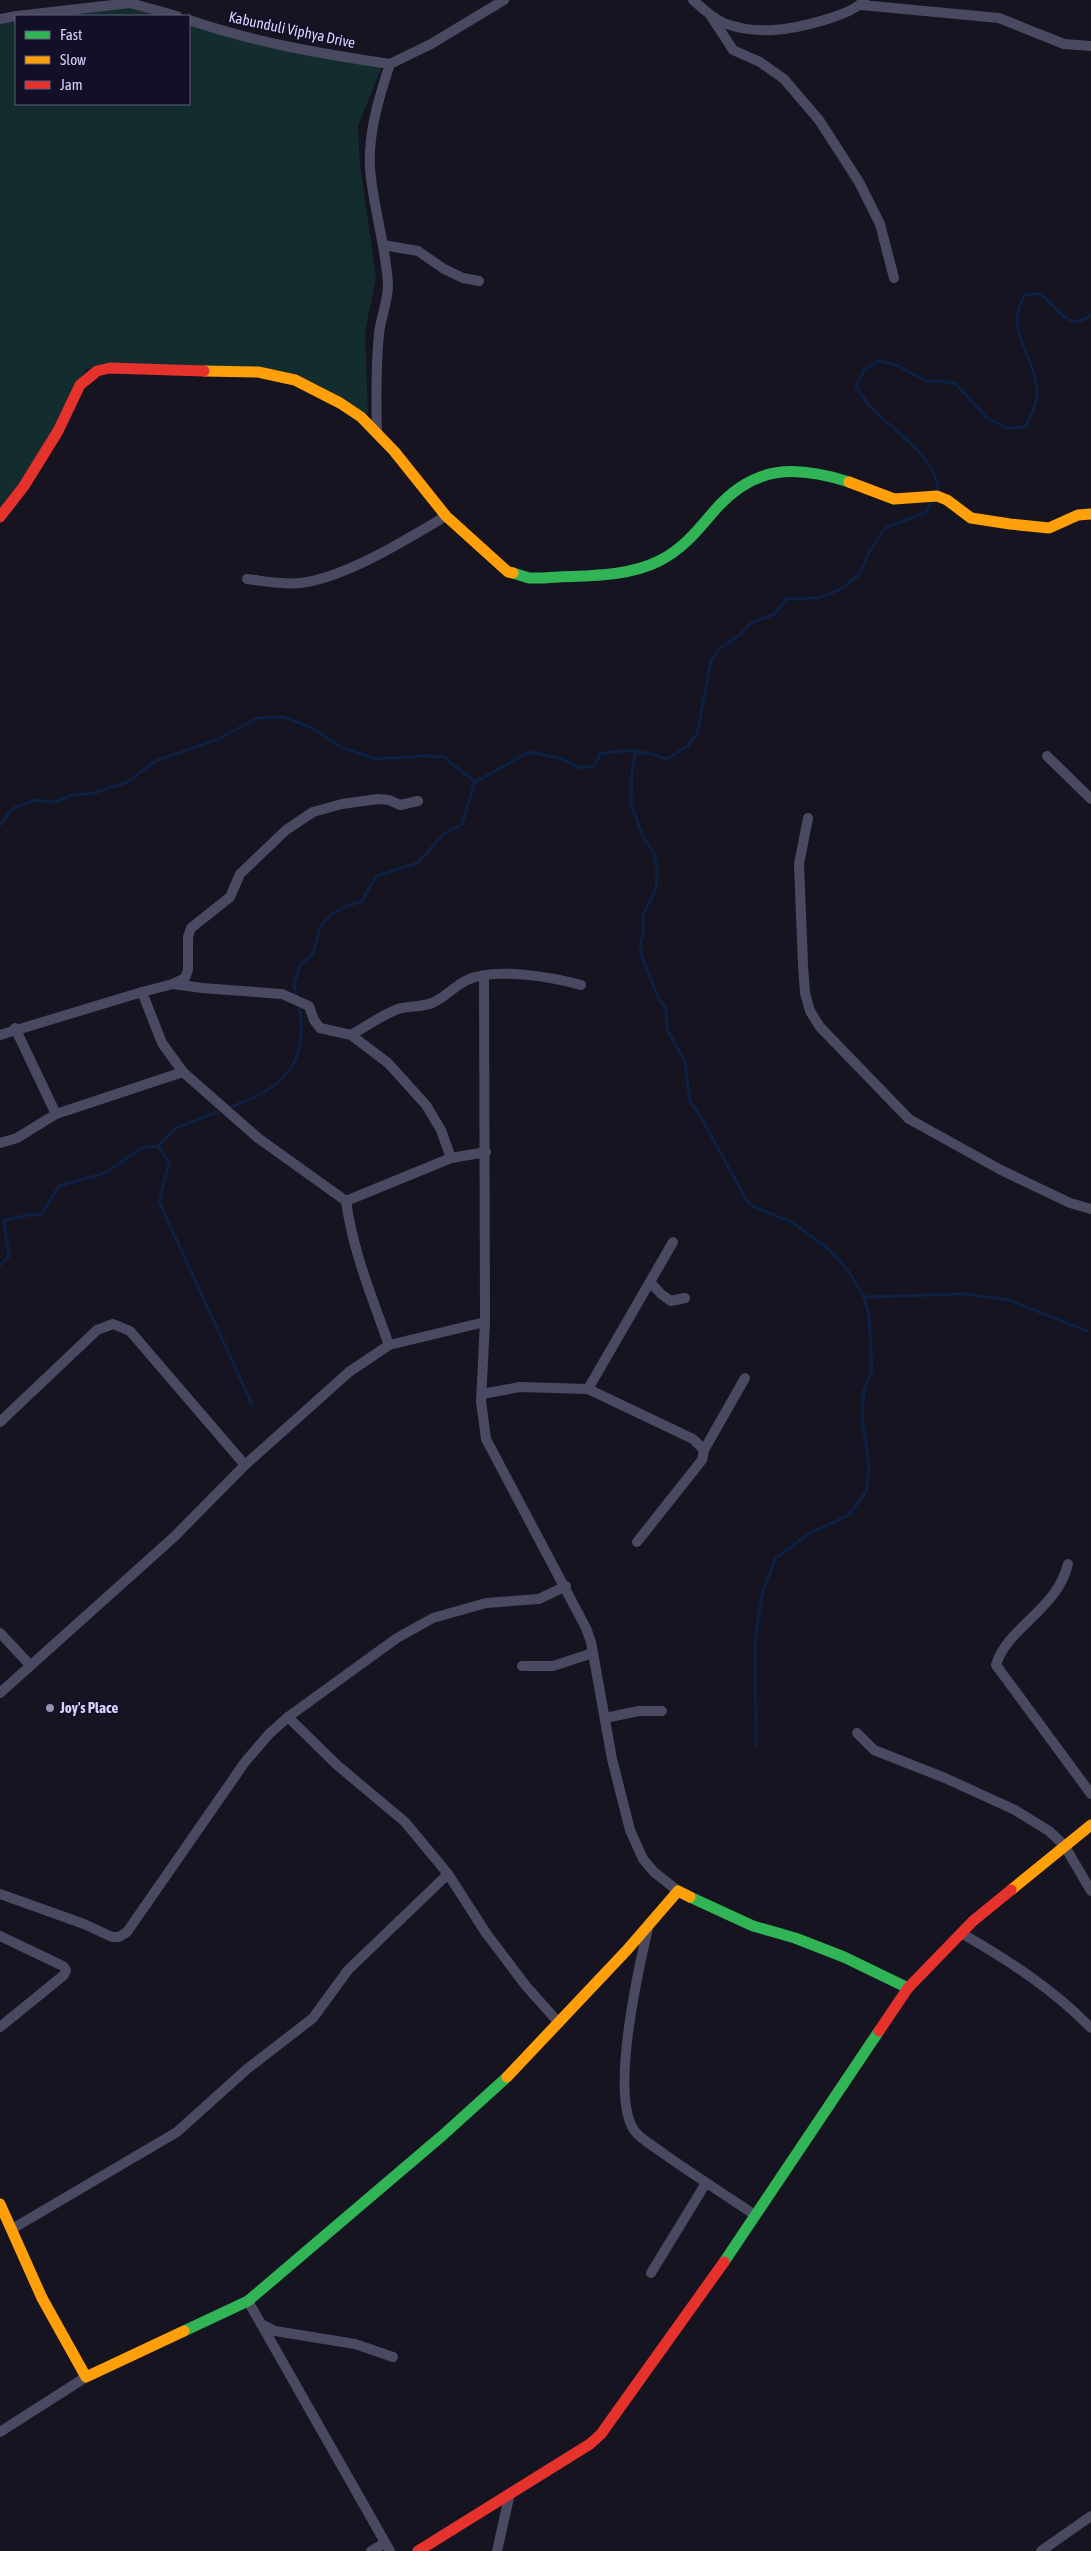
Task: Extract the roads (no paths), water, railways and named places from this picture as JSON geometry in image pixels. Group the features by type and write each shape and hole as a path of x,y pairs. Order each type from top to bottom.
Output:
{"street":[{"path":"376,432 376,381 379,331 388,287 383,245 372,189 370,151 372,133 390,64 431,44 504,0"},
{"path":"693,0 711,16 723,22 741,27 774,30 827,18 862,3 999,18 1064,44 1091,46"},
{"path":"26,15 130,3 173,15"},
{"path":"0,19 15,16"},
{"path":"711,16 733,50 760,62 784,79 819,120 856,176 880,224 894,278"},
{"name":"Kabunduli Viphya Drive","path":"190,20 227,33 321,54 390,64"},
{"path":"383,245 418,251 444,269 463,278 479,281"},
{"path":"0,516 31,476 58,431 80,385 102,369 204,369 278,375 295,380 333,399 361,417 394,451 420,486 446,516 508,572 529,578 635,571 649,566 680,548 719,504 748,480 762,475 799,471 830,476 899,500 919,498 928,494 944,499 971,518 1042,528 1054,526 1081,513 1091,514"},
{"path":"247,579 299,584 320,579 384,552 446,516"},
{"path":"1047,756 1091,799"},
{"path":"0,1034 15,1028 183,980 188,973 188,937 191,928 225,902 235,890 240,874 300,819 328,807 366,800 389,800 400,805 418,801"},
{"path":"808,818 798,864 803,965 805,993 810,1011 820,1028 901,1113 909,1119 1001,1170 1070,1203 1091,1209"},
{"path":"351,1035 388,1014 411,1006 434,1003 451,988 468,979 484,976 514,975 561,980 581,985"},
{"path":"484,976 486,1152 485,1322 482,1421 486,1439 566,1586 586,1628 593,1653 612,1759 636,1847 654,1872 678,1890 753,1926 795,1938 844,1957 908,1988"},
{"path":"173,984 282,994 310,1006 314,1020 320,1028 351,1035 388,1063 416,1092 436,1121 451,1158"},
{"path":"142,992 162,1043 183,1072 258,1138 346,1201 350,1230 359,1263 389,1345"},
{"path":"15,1028 56,1114"},
{"path":"0,1143 17,1138 56,1114 183,1072"},
{"path":"346,1201 451,1158 486,1152"},
{"path":"588,1389 673,1242"},
{"path":"651,1283 671,1301 685,1298"},
{"path":"0,1693 174,1537 245,1465 349,1372 389,1345 485,1322"},
{"path":"0,1422 97,1330 113,1324 130,1331 245,1465"},
{"path":"637,1542 702,1460 704,1450 745,1378"},
{"path":"482,1394 520,1387 588,1389 693,1439 704,1450"},
{"path":"1068,1564 1065,1576 1054,1594 1006,1646 999,1655 996,1665 1091,1794"},
{"path":"0,1894 84,1924 112,1937 119,1937 127,1932 245,1762 269,1734 288,1717 397,1638 433,1618 486,1603 539,1599 566,1586"},
{"path":"0,1633 30,1665"},
{"path":"522,1666 553,1666 593,1653"},
{"path":"604,1718 639,1711 662,1711"},
{"path":"288,1717 337,1765 405,1822 448,1874 486,1933 526,1986 559,2023"},
{"path":"857,1733 874,1750 945,1778 1015,1810 1049,1831 1064,1845 1091,1891"},
{"path":"418,2551 590,2444 610,2424 755,2215 908,1988 961,1933 1064,1845 1091,1825"},
{"path":"12,2229 177,2132 247,2069 313,2018 348,1970 448,1874"},
{"path":"0,2432 86,2377 248,2301 469,2112 559,2023 648,1926 678,1890"},
{"path":"648,1926 630,2025 625,2102 634,2131 706,2183 755,2215"},
{"path":"961,1933 1012,1962 1067,2005 1091,2028"},
{"path":"0,1936 64,1966 66,1970 64,1975 0,2027"},
{"path":"650,2273 706,2183"},
{"path":"0,2204 42,2298 86,2377"},
{"path":"248,2301 388,2547 371,2551"},
{"path":"260,2324 275,2331 355,2344 393,2357"},
{"path":"497,2551 510,2494"},
{"path":"1041,2551 1091,2516"}],"waterway":[{"path":"939,492 935,475 916,448 877,413 856,386 864,370 878,361 894,364 924,380 955,383 987,418 1007,428 1025,427 1035,407 1037,398 1036,381 1019,333 1017,321 1019,309 1025,295 1035,293 1041,295 1069,320 1083,320 1091,315"},
{"path":"0,825 12,809 34,800 55,802 72,795 94,793 128,782 155,761 219,739 257,718 283,717 310,727 343,748 376,759 425,756 444,757 475,782 529,752 559,758 580,768 594,766 600,754 617,751 642,752 667,759 688,746 697,734 711,661 719,649 740,635 751,623 775,614 786,599 819,598 841,589 860,574 869,552 885,528 925,513 934,499"},
{"path":"636,751 632,771 631,804 643,837 655,855 657,871 656,888 643,915 644,931 640,945 642,957 658,997 666,1009 667,1029 685,1062 690,1101 747,1201 754,1207 792,1222 830,1250 849,1272 864,1297 869,1316 872,1370 864,1390 862,1419 869,1464 867,1490 849,1515 810,1533 776,1558 763,1590 755,1640 756,1745"},
{"path":"297,997 294,986 300,965 313,954 320,927 331,915 347,906 362,901 376,876 417,863 445,833 462,824 475,782"},
{"path":"228,1108 264,1092 278,1083 288,1072 296,1059 300,1043 299,1003"},
{"path":"0,1265 9,1256 4,1220 34,1214 41,1215 59,1186 105,1173 142,1148 158,1146 176,1128 222,1110"},
{"path":"158,1146 169,1162 159,1202 252,1404"},
{"path":"864,1297 964,1294 1009,1300 1087,1331"}],"place":[{"name":"Joy's Place","path":"50,1708"}]}
